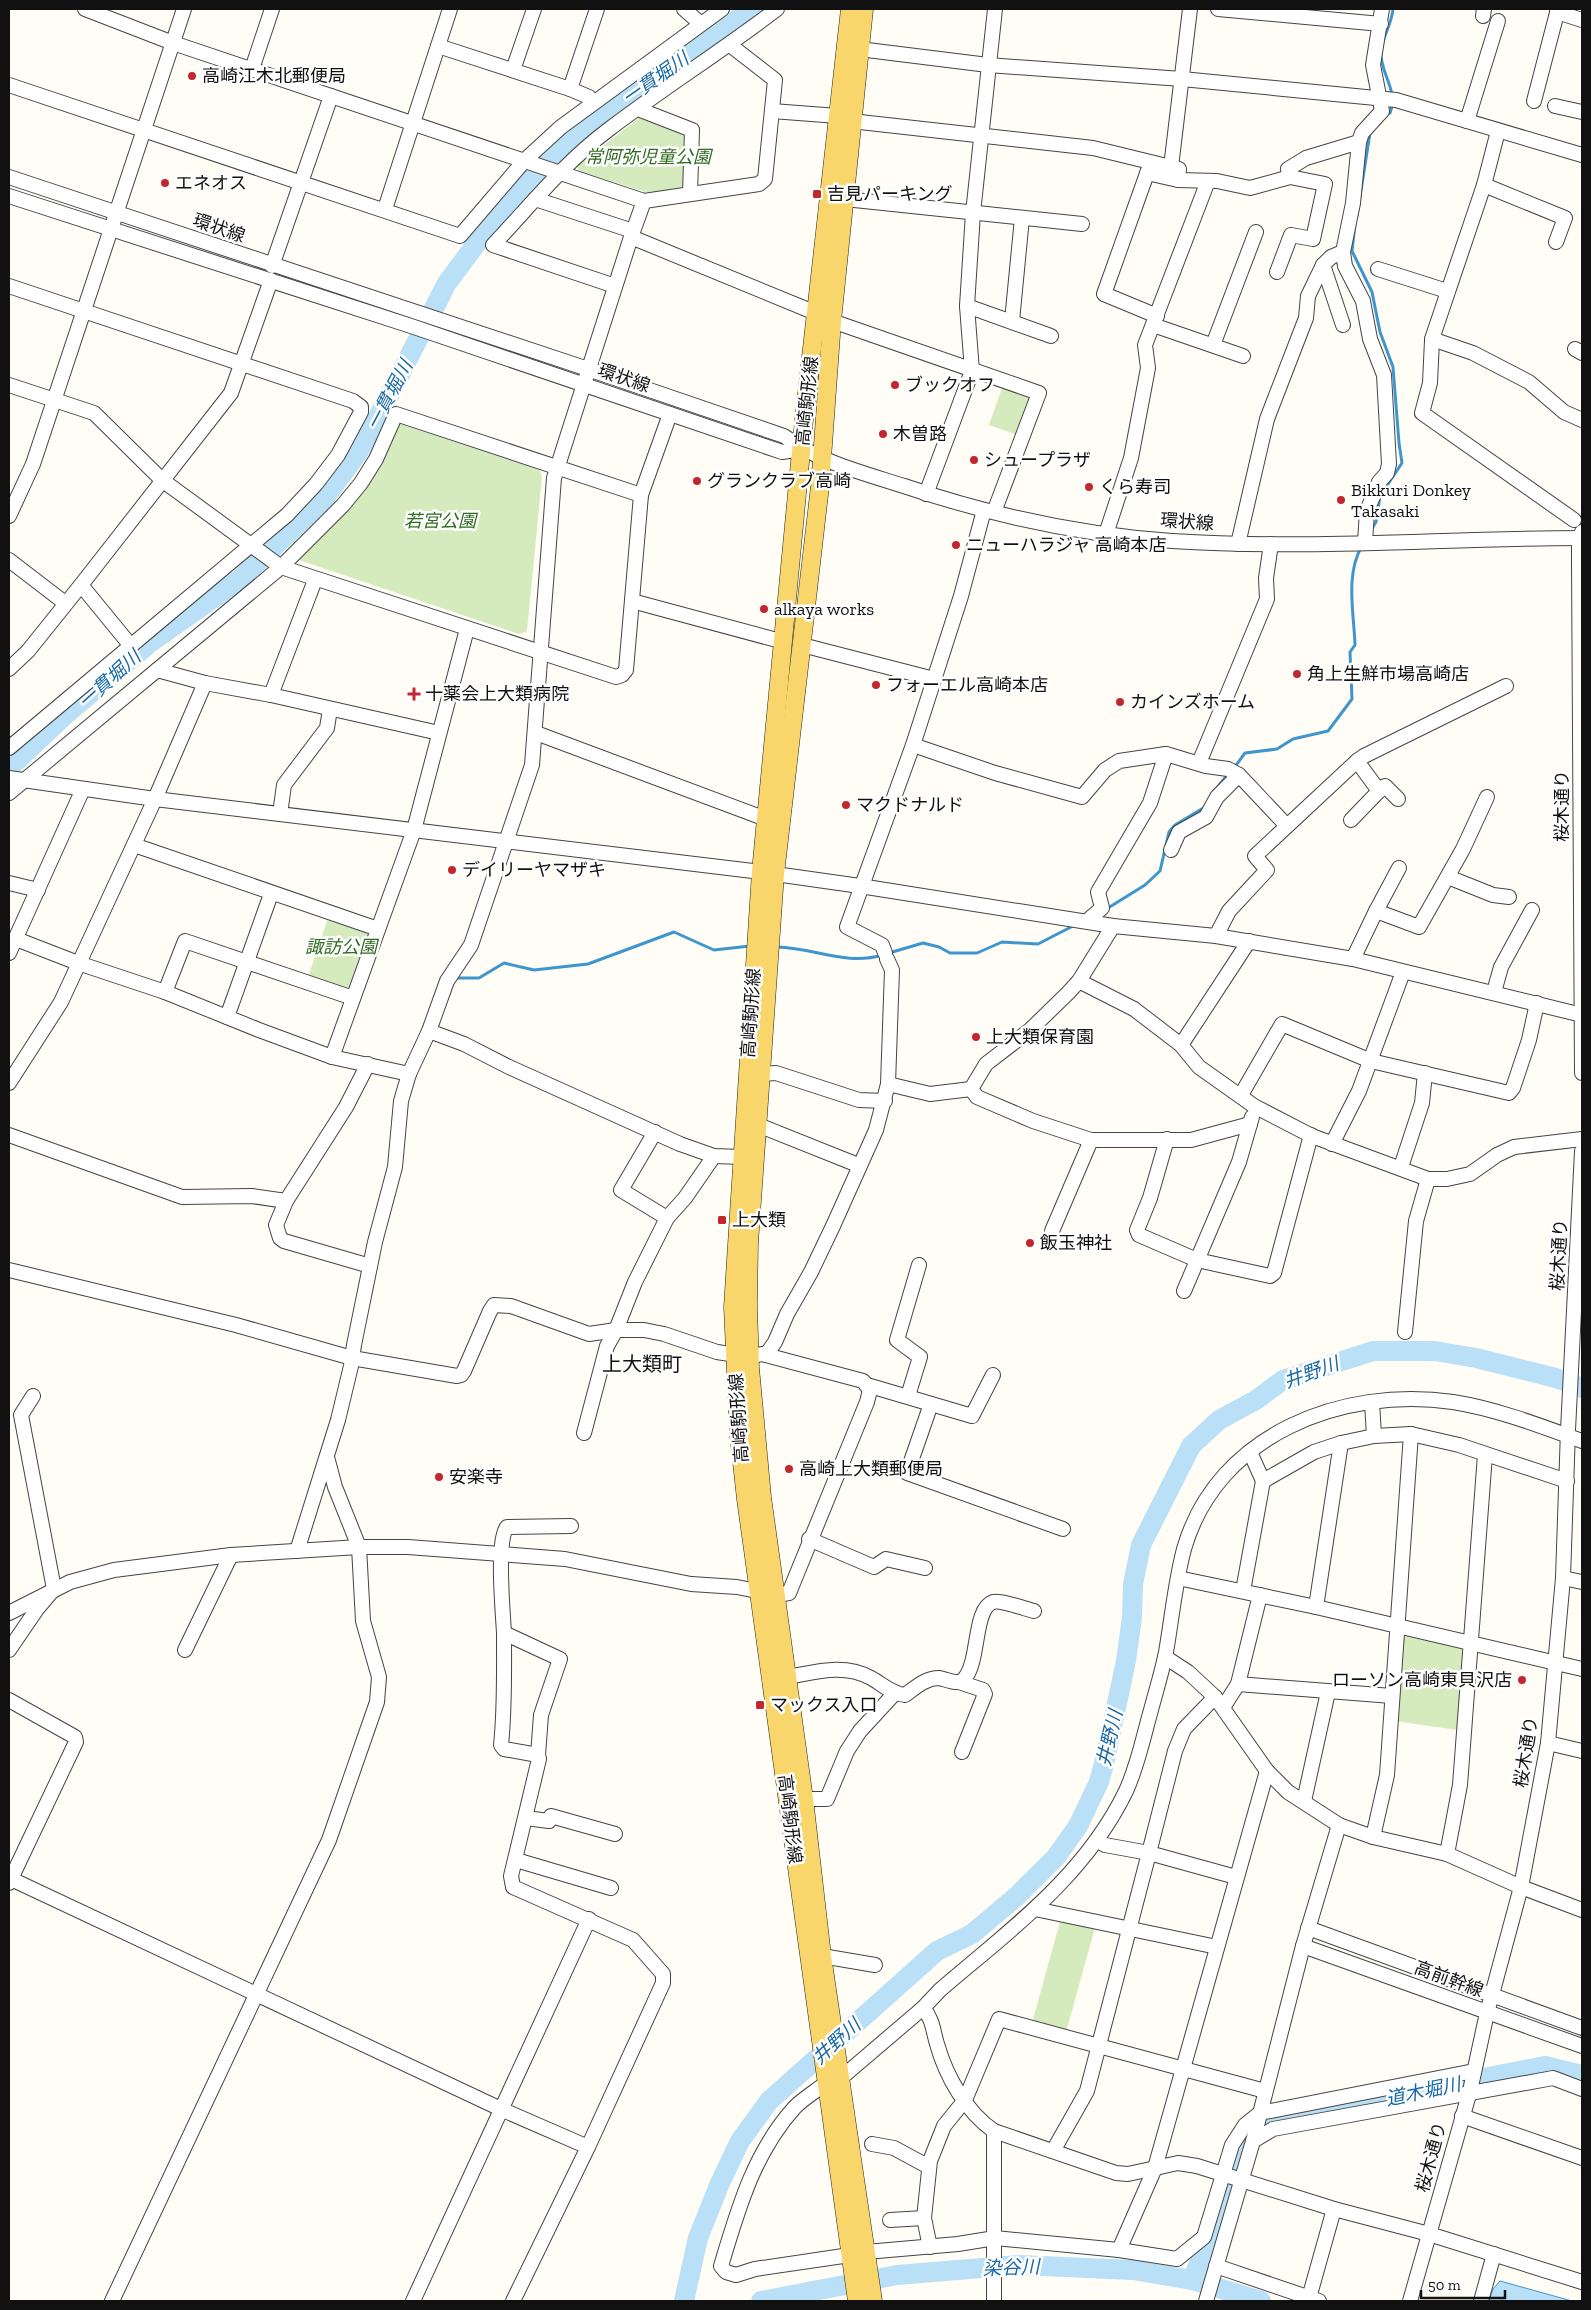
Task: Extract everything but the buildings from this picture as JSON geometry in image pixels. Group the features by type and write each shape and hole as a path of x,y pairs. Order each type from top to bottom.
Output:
{"main road":[{"name":"高崎駒形線","path":"815,1957 804,1799 788,1677 769,1593 739,1435 750,1355 749,1243 762,1074 768,873 766,819 816,313 845,119 852,48 850,9"},
{"name":"高崎駒形線","path":"852,48 864,9"},
{"name":"高崎駒形線","path":"750,1355 733,1307 742,1157 768,873 802,645 822,458 832,321 845,199 845,119"},
{"name":"高崎駒形線","path":"769,1593 815,1957 833,2075"},
{"path":"833,2075 858,2256 857,2301"},
{"path":"858,2256 873,2301"}],"street":[{"path":"85,9 173,43 560,171 644,201 759,184 765,180 775,80 730,45"},
{"path":"9,516 33,464 184,9"},
{"path":"252,69 272,9"},
{"path":"385,209 450,9"},
{"path":"513,70 534,9"},
{"path":"570,89 597,9"},
{"path":"684,9 701,24"},
{"path":"9,85 385,209 460,236 525,160 561,127 722,9"},
{"path":"615,286 493,245 560,171 607,131 730,45 777,9"},
{"path":"926,494 972,371 967,306 994,9"},
{"path":"1171,167 1190,9"},
{"path":"1218,9 1381,24"},
{"path":"1366,542 1367,511 1379,482 1387,472 1389,464 1384,375 1370,339 1363,301 1345,266 1343,252 1353,203 1359,142 1362,133 1382,111 1373,65 1375,42 1381,24 1382,9"},
{"path":"1534,101 1558,11 1582,20"},
{"path":"1467,121 1498,21"},
{"path":"438,46 570,89 589,97 594,102"},
{"path":"852,48 988,64 1182,78 1380,100 1396,100 1582,155"},
{"path":"272,266 331,96"},
{"path":"1555,106 1582,112"},
{"path":"638,109 692,130 690,194"},
{"path":"772,111 1093,148 1149,167 1178,180 1217,181 1250,188 1290,177 1325,184 1313,239 1291,235 1277,272"},
{"path":"1498,131 1484,185 1432,334 1430,383 1422,413 1574,520"},
{"path":"1290,177 1288,169 1306,158 1359,142"},
{"path":"1149,167 1180,169 1178,180"},
{"path":"1149,167 1104,294 1155,320 1243,356"},
{"name":"環状線","path":"9,177 272,266 588,368 784,436 802,449 822,458 926,494 989,511 1106,534 1238,544 1581,536"},
{"path":"1106,534 1131,458 1148,368 1145,344 1208,181"},
{"path":"1484,185 1565,218 1556,242"},
{"name":"環状線","path":"9,196 411,326 782,452 802,449"},
{"path":"534,199 632,234 816,313"},
{"path":"845,199 1082,224"},
{"path":"297,1551 327,1456 352,1358 370,1266 395,1168 401,1101 409,1074 429,1032 447,981 471,945 532,765 536,733 540,652 554,478 588,368 644,201"},
{"path":"1012,320 1022,218"},
{"path":"1213,345 1256,232"},
{"path":"1238,544 1267,419 1306,318 1308,296 1323,265 1331,257 1343,252"},
{"path":"1323,265 1343,325"},
{"path":"1378,268 1447,291"},
{"path":"9,669 28,651 81,585 230,393 243,364 271,280"},
{"path":"9,286 353,401 361,407 361,412 338,455 316,484 251,546 9,748"},
{"path":"967,306 1012,320 1051,336"},
{"path":"750,1355 775,1342 787,1314 822,1249 858,1166 876,1130 885,1101 888,1084 892,970 882,945 847,927 860,886 913,745 989,511 1038,393 832,321"},
{"path":"1432,340 1473,353 1529,382 1564,412 1582,420"},
{"path":"9,385 94,413 162,480 281,567 616,677 622,675 626,670 641,495 670,414"},
{"path":"9,793 17,780 157,670 281,567 344,505 361,484 376,460 396,414 641,495"},
{"name":"桜木通り","path":"1581,536 1582,1073"},
{"path":"1200,762 1267,599 1266,578 1271,544"},
{"path":"9,560 65,603"},
{"path":"271,695 316,580"},
{"path":"81,585 131,646"},
{"path":"632,601 784,642"},
{"path":"332,1057 414,830 468,629"},
{"path":"802,645 934,679"},
{"path":"157,670 205,683 271,695 439,733"},
{"path":"9,1083 61,1002 155,800 205,683"},
{"path":"1216,936 1229,911 1267,870 1255,856 1358,761 1364,756 1506,686"},
{"path":"280,814 284,785 327,728 330,709"},
{"path":"536,733 766,819"},
{"path":"913,745 995,773 1082,797 1105,770 1119,761 1166,754 1200,762 1206,766 1228,769 1239,775 1287,826"},
{"path":"1087,921 1102,908 1098,892 1150,803 1166,754"},
{"path":"1358,761 1379,791"},
{"path":"1171,850 1179,832 1206,817 1217,797 1239,775"},
{"path":"17,780 155,800 768,873 1113,926 1216,936 1353,959 1582,1015"},
{"path":"1351,820 1386,786 1398,798"},
{"path":"9,954 83,789"},
{"path":"1376,910 1419,927 1448,877 1487,798"},
{"path":"134,845 271,894 378,929"},
{"path":"1353,959 1376,910 1399,868"},
{"path":"1448,877 1493,895 1509,897"},
{"path":"9,883 38,890"},
{"path":"227,1017 271,894"},
{"path":"1494,992 1501,967 1532,910"},
{"path":"971,1089 986,1064 1030,1030 1078,981 1113,926"},
{"path":"16,939 78,963 165,992 332,1057 409,1074"},
{"path":"165,992 186,941 245,963 353,998"},
{"path":"1181,1045 1249,941"},
{"path":"1332,1144 1349,1114 1371,1061 1403,972"},
{"path":"1078,981 1134,1009 1181,1045 1199,1067 1254,1106 1332,1144 1401,1167 1428,1179 1447,1179 1470,1174 1497,1155 1514,1147 1582,1139"},
{"path":"1241,1095 1282,1024 1371,1061 1509,1093 1513,1088 1529,1040 1537,1003"},
{"path":"429,1032 464,1044 509,1067 714,1156 742,1157"},
{"path":"368,1064 346,1107 286,1201 276,1225 280,1238 370,1266"},
{"path":"762,1074 776,1073 859,1100 885,1101"},
{"path":"1401,1167 1422,1103 1425,1073"},
{"path":"888,1084 930,1094 971,1089"},
{"path":"971,1089 977,1097 1033,1121 1091,1140 1191,1140 1250,1124"},
{"path":"1184,1290 1239,1162 1254,1106"},
{"path":"758,1125 858,1166"},
{"path":"656,1132 620,1190 667,1218"},
{"path":"9,1135 182,1197 252,1196 286,1201"},
{"path":"1167,1139 1150,1198 1137,1230 1139,1235 1197,1260 1270,1276 1274,1274 1311,1135"},
{"path":"1052,1231 1091,1140"},
{"name":"桜木通り","path":"1410,2301 1470,2092 1487,2013 1521,1887 1548,1743 1563,1578 1582,1151"},
{"path":"584,1433 607,1346 616,1330 635,1282 667,1218 686,1198 714,1156"},
{"path":"1404,1332 1416,1221 1428,1179"},
{"path":"908,1396 920,1357 898,1340 919,1265"},
{"path":"9,1270 236,1325 352,1358 461,1375 494,1304 512,1306 589,1334 616,1330 644,1330 716,1352 750,1355 863,1381 868,1385 972,1416 993,1376"},
{"path":"9,1613 54,1589 106,1571 231,1555 359,1547 408,1547 565,1559 691,1584 769,1593 789,1593 870,1395 868,1385"},
{"path":"33,1396 21,1415 54,1589"},
{"path":"1339,1825 1302,1946 1253,2141 1232,2177 1204,2237 1177,2259 1119,2250 995,2241 930,2247 755,2269 736,2275 726,2272 721,2266 736,2216 758,2160 770,2138 796,2106 833,2075 923,2008 940,1990 1035,1909 1069,1877 1106,1828 1136,1767 1165,1656 1178,1578 1185,1549 1200,1513 1224,1477 1250,1452 1281,1429 1316,1414 1372,1402 1420,1399 1474,1406 1568,1433 1582,1441"},
{"path":"1372,1402 1374,1436"},
{"path":"931,1404 907,1473 1063,1529"},
{"path":"1373,1837 1387,1775 1411,1434"},
{"path":"1263,1481 1314,1452 1341,1443 1374,1436 1411,1434 1459,1445 1567,1481"},
{"path":"1316,1607 1341,1443"},
{"path":"1243,1591 1263,1481 1250,1452"},
{"path":"1447,1854 1460,1785 1485,1455"},
{"path":"112,2301 329,1840 378,1696 378,1666 363,1621 361,1606 359,1547 335,1487 327,1456"},
{"path":"538,1755 504,1749 501,1745 504,1633 502,1553 505,1530 507,1527 571,1526"},
{"path":"810,1540 874,1567 886,1559 925,1568"},
{"path":"185,1650 231,1555"},
{"path":"1178,1578 1316,1607 1582,1669"},
{"path":"1563,1578 1582,1582"},
{"path":"9,1650 37,1609 54,1589"},
{"path":"1053,2151 1087,2092 1175,1751 1184,1729 1220,1701 1238,1684 1260,1596"},
{"path":"958,1682 964,1680 974,1660 981,1618 987,1607 993,1602 1000,1602 1034,1611"},
{"path":"504,1633 560,1659 541,1715 539,1759 511,1876 513,1887 589,1919 632,1940 663,1974 663,1982 588,2148 513,2301"},
{"path":"1165,1656 1188,1672 1220,1701 1267,1771 1288,1792 1339,1825 1373,1837 1447,1854 1521,1887 1582,1910"},
{"path":"788,1677 843,1669 858,1672 895,1693 905,1695 928,1679 938,1678 983,1690 985,1694 962,1752"},
{"path":"1238,1684 1392,1696"},
{"path":"1304,1802 1328,1692"},
{"path":"804,1799 827,1799 847,1751 860,1731 895,1693"},
{"path":"9,1700 75,1737 76,1742 9,1880 588,2148"},
{"path":"1548,1743 1582,1751"},
{"path":"1119,2250 1155,2168 1267,1771"},
{"path":"526,1818 549,1821 551,1816 615,1834"},
{"path":"1097,1840 1105,1845 1149,1854 1236,1877"},
{"path":"516,1860 610,1888"},
{"path":"1035,1909 1217,1947"},
{"path":"413,2301 503,2110 589,1919"},
{"name":"高前幹線","path":"1308,1928 1582,2028"},
{"name":"高前幹線","path":"1302,1946 1582,2046"},
{"path":"815,1957 875,1965"},
{"path":"923,2008 930,2017 937,2046 951,2080 984,2124 994,2131 1116,2173 1128,2174 1178,2163 1232,2177 1334,2209 1430,2234 1582,2282"},
{"path":"930,2247 924,2218 929,2167 944,2126 966,2100 999,2019 1265,2091"},
{"path":"1206,2301 1215,2269 1232,2177 1232,2145 1245,2125 1260,2113 1474,2072"},
{"path":"1253,2141 1273,2129 1553,2078 1582,2088"},
{"path":"1462,2116 1582,2158"},
{"path":"994,2131 994,2301"},
{"path":"872,2144 894,2148 929,2167"},
{"path":"1215,2269 1314,2300 1334,2209"},
{"path":"890,2220 924,2218"},
{"path":"1480,2301 1494,2254"}],"green space":[{"name":"常阿弥児童公園","path":"639,118 687,135 683,184 680,190 646,192 579,171 577,166"},
{"path":"1002,388 1033,399 1020,436 989,425"},
{"name":"若宮公園","path":"397,420 540,470 542,477 527,631 519,634 296,559 319,534"},
{"name":"諏訪公園","path":"328,918 365,929 369,936 348,989 307,980"},
{"path":"1407,1635 1460,1647 1465,1654 1457,1730 1395,1721 1401,1640"},
{"path":"1061,1918 1095,1928 1066,2032 1032,2023"}],"water":[{"path":"1500,2281 1572,2301 1489,2301 1493,2289"}],"waterway":[{"name":"一貫堀川","path":"9,768 63,717 151,642 239,580 323,500 357,454 447,283 494,220 531,177 587,126 752,9"},
{"path":"1392,95 1382,63 1381,52 1393,9"},
{"path":"1386,115 1390,113 1393,103"},
{"path":"1357,216 1370,133"},
{"path":"1355,224 1352,251 1372,292 1380,332 1393,367 1402,463 1380,496 1376,522 1371,530"},
{"path":"1234,768 1245,753 1277,749 1293,739 1328,731 1352,699 1350,652 1355,645 1352,581 1357,557 1362,546"},
{"path":"1216,789 1228,774"},
{"path":"1108,908 1145,885 1160,871 1169,832 1175,825 1205,807"},
{"path":"889,953 923,943 939,947 950,953 977,953 1002,942 1038,944 1071,927"},
{"path":"457,978 479,978 504,963 534,970 588,964 674,932 714,950 750,946"},
{"path":"777,947 856,959 883,955"},
{"name":"井野川","path":"684,2301 698,2238 720,2183 740,2141 769,2101 937,1951 972,1934 1017,1896 1056,1857 1078,1826 1099,1782 1104,1764 1126,1661 1132,1617 1133,1584 1141,1545 1191,1446 1219,1420 1256,1400 1283,1380 1373,1351 1435,1351 1476,1358 1556,1378 1582,1388"},
{"name":"道木堀川","path":"1264,2124 1269,2120 1545,2066 1582,2075"},
{"name":"道木堀川","path":"1192,2280 1208,2242 1239,2147"},
{"name":"染谷川","path":"761,2301 897,2275 1019,2265 1133,2270 1192,2280 1261,2301"}],"place":[{"name":"高崎江木北郵便局","path":"192,76"},
{"name":"エネオス","path":"165,183"},
{"name":"吉見パーキング","path":"817,194"},
{"name":"ブックオフ","path":"895,385"},
{"name":"木曽路","path":"883,434"},
{"name":"シュープラザ","path":"974,460"},
{"name":"グランクラブ高崎","path":"697,481"},
{"name":"くら寿司","path":"1089,487"},
{"name":"Bikkuri Donkey Takasaki","path":"1341,500"},
{"name":"ニューハラジャ 高崎本店","path":"956,545"},
{"name":"alkaya works","path":"764,609"},
{"name":"角上生鮮市場高崎店","path":"1297,674"},
{"name":"フォーエル高崎本店","path":"876,685"},
{"name":"十薬会上大類病院","path":"414,694"},
{"name":"カインズホーム","path":"1120,702"},
{"name":"マクドナルド","path":"846,805"},
{"name":"デイリーヤマザキ","path":"452,870"},
{"name":"上大類保育園","path":"976,1037"},
{"name":"上大類","path":"722,1220"},
{"name":"飯玉神社","path":"1030,1243"},
{"name":"高崎上大類郵便局","path":"789,1469"},
{"name":"安楽寺","path":"439,1477"},
{"name":"ローソン高崎東貝沢店","path":"1522,1680"},
{"name":"マックス入口","path":"760,1705"}],"district":[{"name":"上大類町","path":"642,1364"}]}
